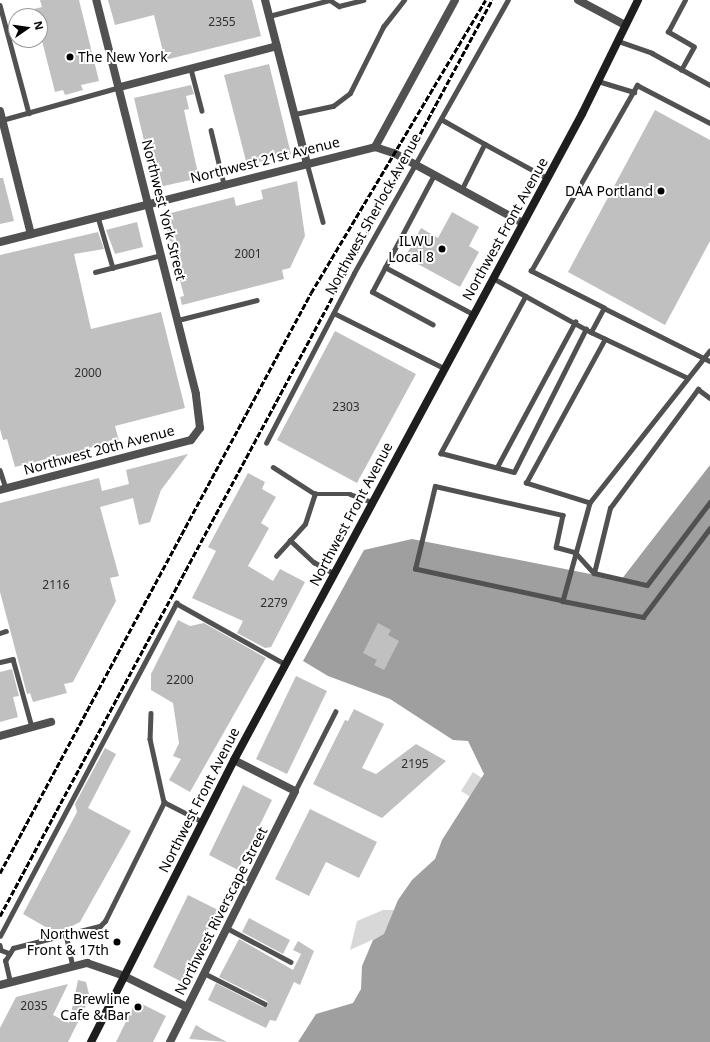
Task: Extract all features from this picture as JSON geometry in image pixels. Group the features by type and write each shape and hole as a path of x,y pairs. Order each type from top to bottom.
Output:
{"main road":[{"name":"Northwest Front Avenue","path":"91,1042 234,760 333,573 547,178 598,81 638,0"}],"street":[{"name":"Northwest York Street","path":"96,0 120,87 196,394 200,428"},
{"path":"265,0 307,163"},
{"name":"Northwest Sherlock Avenue","path":"375,147 434,45 455,0"},
{"path":"578,0 625,25"},
{"path":"120,87 277,46"},
{"path":"0,111 1,120 31,234"},
{"path":"375,147 414,164 523,223"},
{"name":"Northwest 21st Avenue","path":"0,242 224,184 375,147"},
{"name":"Northwest 20th Avenue","path":"3,489 191,440 200,428"},
{"path":"0,736 51,722"},
{"path":"234,760 295,791"},
{"name":"Northwest Riverscape Street","path":"173,1041 187,1007 295,791"},
{"path":"0,985 73,966 94,963 187,1007"}],"lane":[{"path":"269,16 319,1 330,0 339,6 363,0"},
{"path":"295,114 333,106 350,92 383,27 404,0"},
{"name":"Northwest Sherlock Avenue","path":"266,443 414,164 508,0"},
{"path":"681,70 694,47 668,32 685,0"},
{"path":"0,5 29,113"},
{"path":"618,41 652,53 710,85"},
{"path":"191,69 202,111"},
{"path":"598,81 634,92"},
{"path":"710,123 637,85 531,270 710,361"},
{"path":"1,120 120,87"},
{"path":"440,119 547,178"},
{"path":"211,130 224,184"},
{"path":"462,190 485,144"},
{"path":"307,163 323,222"},
{"path":"433,325 372,292 434,175"},
{"path":"98,216 113,268"},
{"path":"95,272 161,255"},
{"path":"385,267 474,314"},
{"path":"493,278 591,332 688,378"},
{"path":"526,296 441,453 514,472 586,329"},
{"path":"178,320 257,300"},
{"path":"591,332 604,308"},
{"path":"334,313 444,368"},
{"path":"497,467 575,322"},
{"path":"590,503 526,483 605,339"},
{"path":"563,601 575,552 590,503 710,350"},
{"path":"594,573 610,508 698,389 710,398"},
{"path":"273,467 315,494 350,494 372,502"},
{"path":"0,470 3,489"},
{"path":"710,502 647,585 594,573 575,552 556,547 563,516 435,486 415,569 643,617 710,528"},
{"path":"276,556 305,524 315,494"},
{"path":"290,540 314,562 333,573"},
{"path":"0,936 176,603 285,664"},
{"path":"0,633 6,631"},
{"path":"0,662 13,659 32,727"},
{"path":"295,791 335,712"},
{"path":"10,982 5,967 9,953 13,948 105,922 164,802 150,739 151,714"},
{"path":"164,802 202,821"},
{"path":"227,928 291,962"},
{"path":"66,934 73,966"},
{"path":"0,945 1,950 9,953"},
{"path":"204,973 265,1004"}],"shaded area":[{"path":"710,465 710,1042 298,1042 316,1014 353,1003 361,989 362,966 373,940 384,934 398,900 412,880 435,859 442,840 484,774 468,741 453,740 390,699 328,676 303,661 364,550 412,539 621,580"},
{"path":"473,772 524,806 385,934 350,950 357,921 383,910 395,910 486,807 461,791"}],"building":[{"name":"The New York","path":"40,0 79,0 99,81 81,85 83,90 65,95 63,90 55,92 44,48 48,48 48,8 38,8 42,7"},
{"path":"108,0 252,0 261,36 165,60 154,15 115,25"},
{"path":"269,64 291,154 247,165 224,75"},
{"path":"191,85 194,94 186,96 189,109 184,110 199,178 155,188 134,98"},
{"name":"DAA Portland","path":"655,110 710,140 710,241 665,325 568,272"},
{"path":"0,178 3,178 14,221 0,224"},
{"path":"297,181 305,236 290,268 282,270 284,279 182,305 180,297 184,296 163,215 234,197 236,206 263,199 261,190"},
{"name":"ILWU Local 8","path":"452,212 479,227 469,246 479,252 460,287 405,257 421,228 438,238"},
{"path":"137,222 143,247 115,254 106,230"},
{"path":"98,232 104,249 74,254 91,329 161,312 185,408 115,426 119,441 15,467 7,439 3,440 0,429 0,255"},
{"path":"335,331 416,374 357,483 277,440"},
{"path":"188,454 161,490 150,522 139,525 133,498 100,507 119,576 110,578 116,601 73,682 64,684 67,693 33,702 30,693 27,694 0,592 0,503 99,478 102,491 129,484 126,470"},
{"path":"248,473 265,482 262,489 276,497 261,523 269,528 248,566 273,581 280,569 305,582 271,647 265,648 237,633 243,621 192,598 216,551 208,547"},
{"path":"178,620 190,626 204,623 266,658 190,792 169,780 181,759 173,756 179,743 173,703 151,690 151,674"},
{"path":"378,623 391,630 388,635 399,641 384,670 374,665 377,660 363,653"},
{"path":"12,669 19,696 13,697 18,717 0,722 0,672"},
{"path":"296,676 327,691 287,774 256,759"},
{"path":"354,709 384,724 362,768 376,774 416,744 446,761 382,818 313,784 345,720 348,721"},
{"path":"105,748 116,754 88,808 131,831 80,922 66,929 49,929 23,914 77,812 75,804"},
{"path":"243,785 272,800 238,870 209,855"},
{"path":"310,809 377,842 359,878 326,862 309,896 275,879"},
{"path":"188,895 218,910 182,982 153,967"},
{"path":"249,918 290,940 283,954 242,932"},
{"path":"239,939 293,970 301,954 293,950 298,941 314,951 300,985 294,982 276,1021 270,1020 266,1028 208,1000 216,983 263,1007 268,1006 267,1001 219,977"},
{"path":"78,980 86,982 90,998 68,1042 0,1042 0,1028 16,997 68,984 53,1015 69,1023"},
{"path":"136,1001 166,1016 153,1042 116,1042"},
{"path":"196,1025 204,1030 227,1042 189,1039"}],"railway":[{"path":"0,873 311,293 486,0"},
{"path":"0,916 492,0"}],"place":[{"name":"The New York","path":"70,57"},
{"name":"DAA Portland","path":"661,191"},
{"name":"ILWU Local 8","path":"442,249"},
{"name":"Northwest Front & 17th","path":"117,942"},
{"name":"Brewline Cafe & Bar","path":"138,1007"}]}
